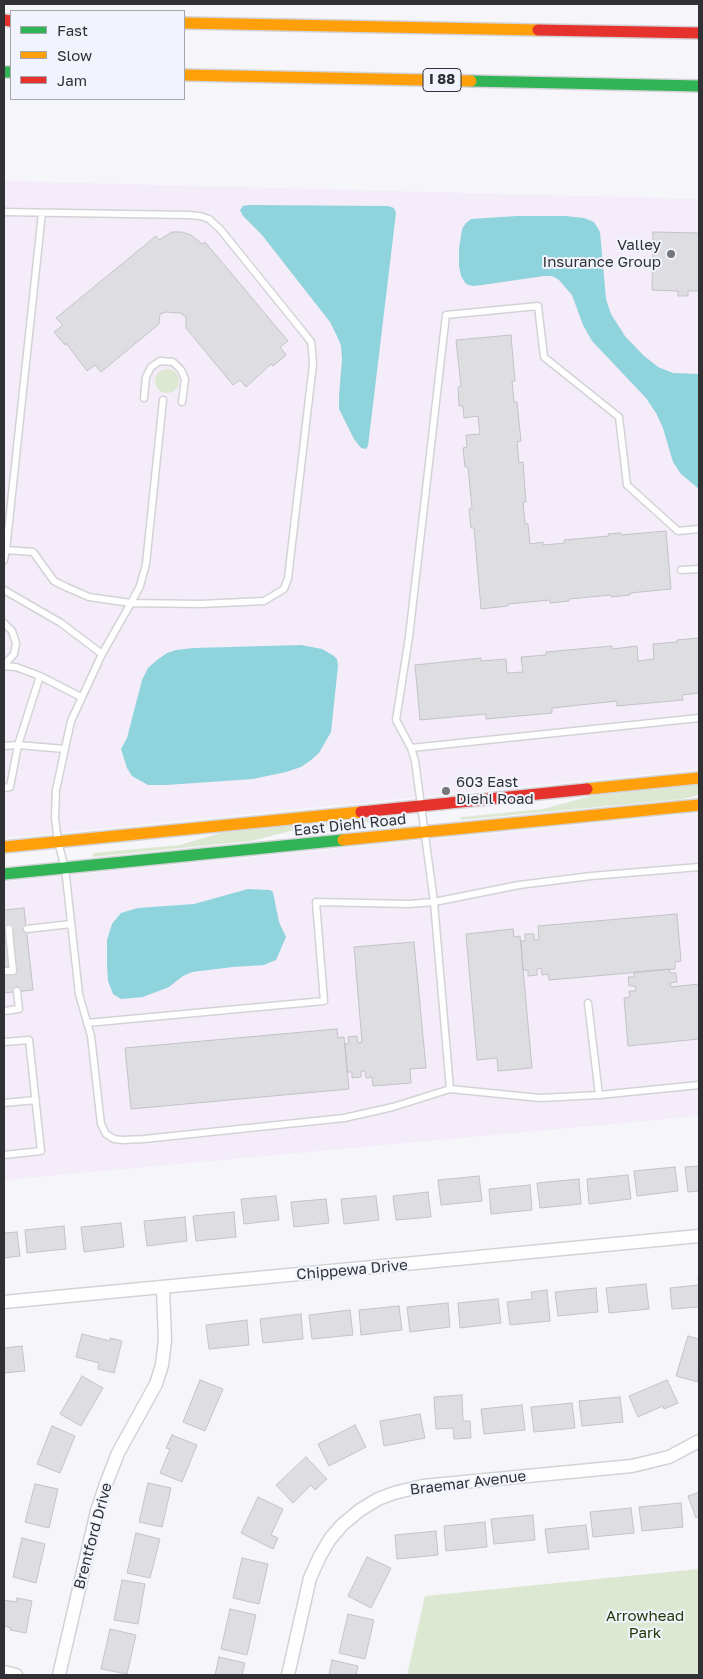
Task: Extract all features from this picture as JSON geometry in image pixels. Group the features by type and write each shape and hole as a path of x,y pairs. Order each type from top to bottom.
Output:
{"main road":[{"path":"185,23 699,33"},
{"name":"I 88","path":"185,75 699,86"},
{"name":"East Diehl Road","path":"4,847 699,778"},
{"name":"East Diehl Road","path":"4,874 699,805"}],"street":[{"name":"Chippewa Drive","path":"4,1302 699,1236"},
{"name":"Brentford Drive","path":"59,1675 97,1511 118,1453 156,1384 162,1365 165,1340 163,1288"},
{"name":"Braemar Avenue","path":"288,1675 310,1578 320,1556 342,1525 360,1510 378,1499 423,1486 632,1466 669,1457 699,1441"},
{"path":"4,1672 16,1675"}],"lane":[{"path":"4,212 188,215 209,219 220,229 310,342 312,364 288,578 284,589 264,601 200,604 131,603 90,597 66,587 54,581 32,552 5,550"},
{"path":"4,560 42,213"},
{"path":"450,1089 426,832 415,761 411,748 396,720 409,636 446,315 538,306 544,357 619,417 627,485 678,531 699,529"},
{"path":"144,398 146,377 151,367 160,361 173,362 181,370 185,379 182,402"},
{"path":"163,400 146,564 140,586 102,654 81,697 71,722 56,790 55,815 58,842 65,868 79,994 92,1036 101,1124 106,1134 114,1139 144,1139 344,1118 393,1107 450,1089 540,1098 599,1095 699,1085"},
{"path":"681,570 699,569"},
{"path":"4,590 61,623 102,654"},
{"path":"4,623 12,632 16,642 14,654 4,665"},
{"path":"4,665 16,666 81,697"},
{"path":"4,788 10,787 18,745 40,676"},
{"path":"411,748 699,718"},
{"path":"4,746 18,745 64,749"},
{"path":"87,1023 324,1001 316,902 409,904 434,902 519,885 590,876 699,868"},
{"path":"27,929 71,924"},
{"path":"4,972 13,971 10,942 6,929"},
{"path":"4,1011 19,1009 17,992"},
{"path":"588,1003 599,1095"},
{"path":"4,1042 29,1040 41,1151 4,1155"},
{"path":"4,1103 36,1100"}],"shaded area":[{"path":"4,181 699,199 699,769 4,837"},
{"path":"699,813 699,1116 4,1180 4,882"}],"green space":[{"path":"167,369 175,373 179,381 175,389 167,393 159,389 155,381 159,373"},
{"path":"699,785 699,795 683,799 460,820 461,817 543,809 591,796"},
{"path":"392,816 392,820 299,829 251,841 92,857 93,853 180,845 220,833"},
{"name":"Arrowhead Park","path":"699,1569 699,1675 407,1675 425,1596"}],"water":[{"path":"243,206 388,206 394,208 396,213 368,446 366,449 361,448 354,439 339,409 342,359 341,345 336,334 330,322 262,235 243,216 240,210"},
{"path":"517,216 565,216 584,218 594,222 600,232 606,299 611,314 625,336 643,355 658,367 673,373 699,374 699,489 681,474 673,462 663,428 646,398 592,341 583,325 572,295 559,280 552,276 544,276 473,286 466,284 461,276 459,266 459,249 462,229 466,223 471,219"},
{"path":"301,645 322,649 337,659 338,666 331,732 319,753 311,760 301,767 286,772 253,779 148,785 132,776 127,768 121,749 127,738 142,680 148,668 157,660 167,653 176,650 194,648"},
{"path":"248,889 270,890 273,892 279,922 286,937 276,960 264,965 192,972 183,976 169,987 143,997 121,999 113,994 108,981 107,940 112,924 121,913 138,908 194,904"}],"building":[{"path":"172,232 182,232 191,235 202,244 205,242 288,341 280,347 286,355 273,366 271,364 246,387 240,380 233,385 186,328 186,317 180,313 166,312 160,314 159,324 101,372 95,365 87,371 66,343 65,345 54,332 63,325 56,318 156,236 159,240"},
{"path":"653,232 699,233 699,291 688,291 688,296 678,296 678,291 652,290"},
{"path":"511,335 515,381 512,381 514,402 517,402 521,441 517,442 519,463 523,462 526,502 523,502 525,524 528,524 530,544 543,542 543,545 565,543 564,540 609,536 608,534 621,533 621,535 666,531 671,589 611,597 611,595 569,599 569,601 550,603 550,600 508,604 508,606 481,609 474,528 471,528 469,509 472,508 468,467 465,467 463,448 467,447 466,435 480,434 478,416 464,418 463,406 459,406 458,387 461,386 456,340"},
{"path":"699,638 699,693 682,695 683,700 617,706 617,701 552,708 552,713 486,719 486,714 420,720 415,665 481,658 481,661 506,659 507,673 523,672 521,657 546,655 546,652 612,646 612,649 637,646 638,661 654,659 653,644"},
{"path":"24,908 33,990 4,993 4,910"},
{"path":"677,914 681,961 675,962 675,969 549,980 548,974 542,975 541,968 537,969 537,975 528,976 528,970 523,970 521,941 525,941 525,934 534,934 534,940 539,940 538,926"},
{"path":"513,929 514,937 520,936 532,1068 498,1071 497,1058 477,1060 466,934"},
{"path":"414,942 426,1068 410,1069 411,1083 373,1086 372,1077 366,1078 365,1071 361,1071 361,1077 352,1078 352,1072 347,1072 345,1044 349,1043 348,1037 357,1036 358,1043 362,1042 354,947"},
{"path":"669,969 670,973 676,973 677,982 670,983 671,987 699,984 699,1039 628,1046 624,998 630,997 629,991 636,991 635,986 629,986 628,977 634,977 634,972"},
{"path":"337,1029 338,1038 344,1037 349,1089 131,1109 125,1048"},
{"path":"699,1166 699,1191 688,1192 685,1167"},
{"path":"675,1167 678,1191 637,1196 634,1171"},
{"path":"628,1175 631,1199 589,1204 587,1179"},
{"path":"479,1176 482,1201 441,1205 438,1180"},
{"path":"579,1179 581,1204 540,1208 537,1183"},
{"path":"530,1185 532,1210 491,1214 489,1189"},
{"path":"428,1192 431,1217 396,1220 393,1196"},
{"path":"276,1196 279,1220 244,1224 241,1199"},
{"path":"376,1196 379,1220 344,1224 341,1199"},
{"path":"326,1199 329,1223 294,1227 291,1202"},
{"path":"234,1212 236,1237 196,1241 193,1216"},
{"path":"185,1217 187,1241 147,1246 144,1221"},
{"path":"121,1223 124,1247 84,1252 81,1227"},
{"path":"64,1226 66,1249 27,1253 25,1230"},
{"path":"17,1232 20,1256 4,1258 4,1233"},
{"path":"646,1284 649,1309 609,1313 606,1288"},
{"path":"699,1285 699,1307 672,1309 670,1288"},
{"path":"596,1288 598,1312 558,1316 555,1292"},
{"path":"547,1290 550,1321 510,1325 507,1302 532,1299 531,1292"},
{"path":"498,1299 501,1323 460,1328 458,1303"},
{"path":"448,1303 450,1327 410,1332 407,1307"},
{"path":"399,1306 402,1330 361,1335 359,1310"},
{"path":"350,1310 353,1335 312,1339 309,1315"},
{"path":"301,1314 303,1339 263,1343 260,1319"},
{"path":"247,1320 249,1345 209,1349 206,1325"},
{"path":"82,1334 110,1341 110,1338 122,1341 114,1373 98,1369 99,1363 76,1357"},
{"path":"688,1336 699,1339 698,1382 676,1376"},
{"path":"22,1346 25,1371 4,1373 4,1348"},
{"path":"82,1376 103,1388 81,1426 60,1414"},
{"path":"200,1380 223,1389 205,1431 183,1422"},
{"path":"667,1380 678,1403 664,1409 663,1406 638,1417 629,1396"},
{"path":"462,1395 463,1421 470,1421 471,1438 454,1439 453,1428 436,1429 434,1397"},
{"path":"620,1397 623,1422 582,1426 579,1401"},
{"path":"572,1403 575,1428 534,1432 531,1407"},
{"path":"522,1405 525,1430 484,1434 481,1409"},
{"path":"420,1414 425,1438 384,1446 380,1421"},
{"path":"355,1425 366,1447 329,1466 318,1444"},
{"path":"52,1426 75,1436 60,1473 37,1464"},
{"path":"172,1435 197,1445 182,1482 160,1473 170,1449 166,1448"},
{"path":"306,1457 327,1479 315,1490 311,1485 293,1503 276,1485"},
{"path":"148,1483 171,1488 162,1527 139,1522"},
{"path":"35,1484 58,1489 49,1528 25,1522"},
{"path":"699,1492 699,1516 696,1518 688,1496"},
{"path":"258,1497 283,1509 271,1535 278,1538 273,1549 241,1533"},
{"path":"681,1503 683,1527 642,1531 639,1507"},
{"path":"631,1508 634,1533 593,1537 590,1512"},
{"path":"533,1515 535,1540 494,1544 491,1519"},
{"path":"485,1522 487,1547 446,1551 444,1526"},
{"path":"586,1525 589,1549 548,1553 545,1529"},
{"path":"436,1531 438,1555 397,1559 395,1535"},
{"path":"136,1533 160,1539 150,1578 127,1573"},
{"path":"22,1538 45,1544 36,1583 13,1577"},
{"path":"367,1557 391,1568 371,1608 348,1596"},
{"path":"242,1558 268,1564 259,1604 233,1598"},
{"path":"122,1580 145,1584 138,1624 114,1620"},
{"path":"17,1598 32,1601 26,1633 10,1630 11,1628 4,1626 4,1600 16,1602"},
{"path":"230,1609 256,1615 247,1655 221,1649"},
{"path":"348,1614 374,1620 365,1659 339,1653"},
{"path":"110,1629 136,1635 127,1674 101,1669"},
{"path":"219,1657 245,1663 242,1675 215,1675"},
{"path":"332,1660 358,1666 356,1675 329,1675"}],"traffic: fast":[{"path":"4,72 10,72"},
{"path":"471,81 699,86"},
{"path":"4,874 343,840"}],"traffic: slow":[{"path":"185,23 538,30"},
{"path":"185,75 471,81"},
{"path":"587,789 699,778"},
{"path":"343,840 699,805"},
{"path":"4,847 361,812"}],"traffic: jam":[{"path":"4,20 10,21"},
{"path":"538,30 699,33"},
{"path":"361,812 587,789"}],"place":[{"name":"Valley Insurance Group","path":"671,254"},
{"name":"603 East Diehl Road","path":"446,791"}]}
